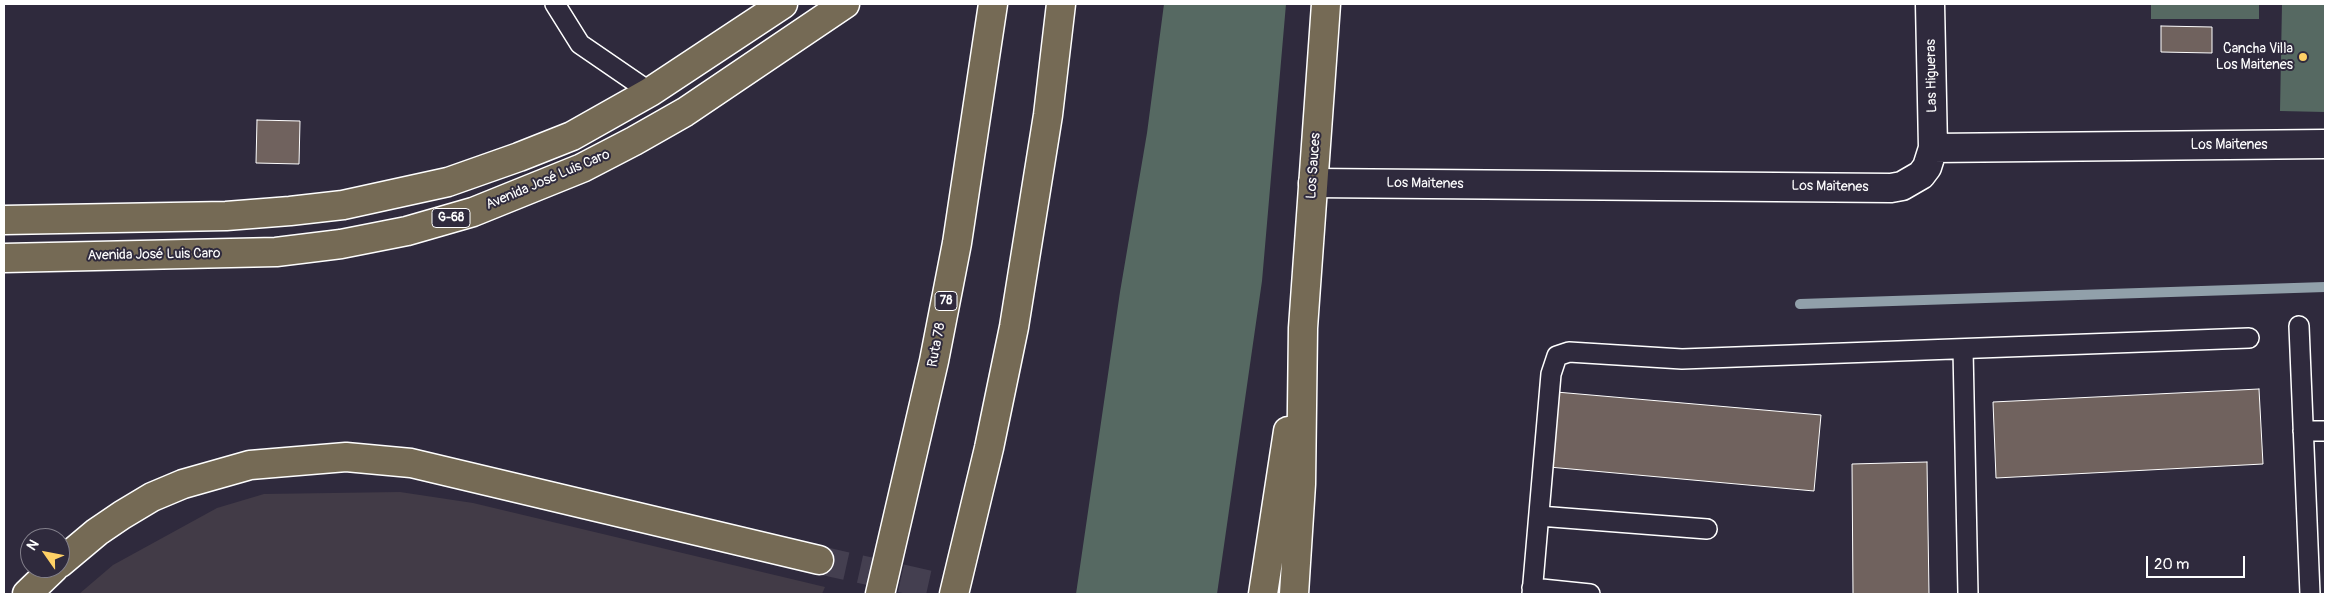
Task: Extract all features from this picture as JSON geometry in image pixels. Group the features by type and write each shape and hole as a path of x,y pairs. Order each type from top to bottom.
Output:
{"main road":[{"path":"4,220 226,216 334,206 396,195 448,182 528,154 572,136 650,92 784,4"},
{"name":"Avenida José Luis Caro","path":"4,258 276,252 340,244 407,231 473,212 582,168 686,112 844,4"},
{"name":"Ruta 78","path":"880,594 926,400 954,261 993,4"},
{"path":"954,594 989,448 1015,317 1048,115 1061,4"},
{"name":"Los Sauces","path":"1294,594 1301,484 1303,328 1326,4"},
{"name":"Los Sauces","path":"1263,594 1303,328"},
{"path":"70,555 97,532 122,515 152,497 183,484 250,465 346,457 411,463 819,560"},
{"path":"27,594 44,578"}],"street":[{"name":"Las Higueras","path":"1930,4 1933,148"},
{"name":"Los Maitenes","path":"1313,183 1891,188 1902,186 1921,175 1927,167 1933,148 2325,144"}],"lane":[{"path":"556,4 580,44 650,92"},
{"path":"2299,326 2310,594"},
{"path":"1590,594 1532,591 1551,374 1557,356 1569,352 1682,359 2249,338"},
{"path":"1962,349 1968,594"},
{"path":"2303,432 2325,431"},
{"path":"1539,516 1707,529"}],"shaded area":[{"path":"400,492 473,503 825,587 822,594 79,594 113,565 217,508 264,494"}],"green space":[{"path":"1164,4 1286,4 1262,281 1217,594 1076,594 1120,292 1147,133"},
{"path":"2151,4 2259,4 2259,19 2151,19"},
{"name":"Cancha Villa Los Maitenes","path":"2282,4 2325,4 2325,112 2280,111"}],"building":[{"path":"2161,26 2212,27 2212,53 2161,52"},
{"path":"257,120 300,121 299,164 256,163"},
{"path":"2259,389 2263,464 1996,478 1993,402"},
{"path":"1556,392 1821,415 1814,491 1549,467"},
{"path":"1927,462 1929,594 1853,594 1852,464"}],"waterway":[{"path":"1800,304 2325,287"}],"tunnel":[{"path":"819,560 972,594"}],"place":[{"name":"Cancha Villa Los Maitenes","path":"2303,57"}]}
